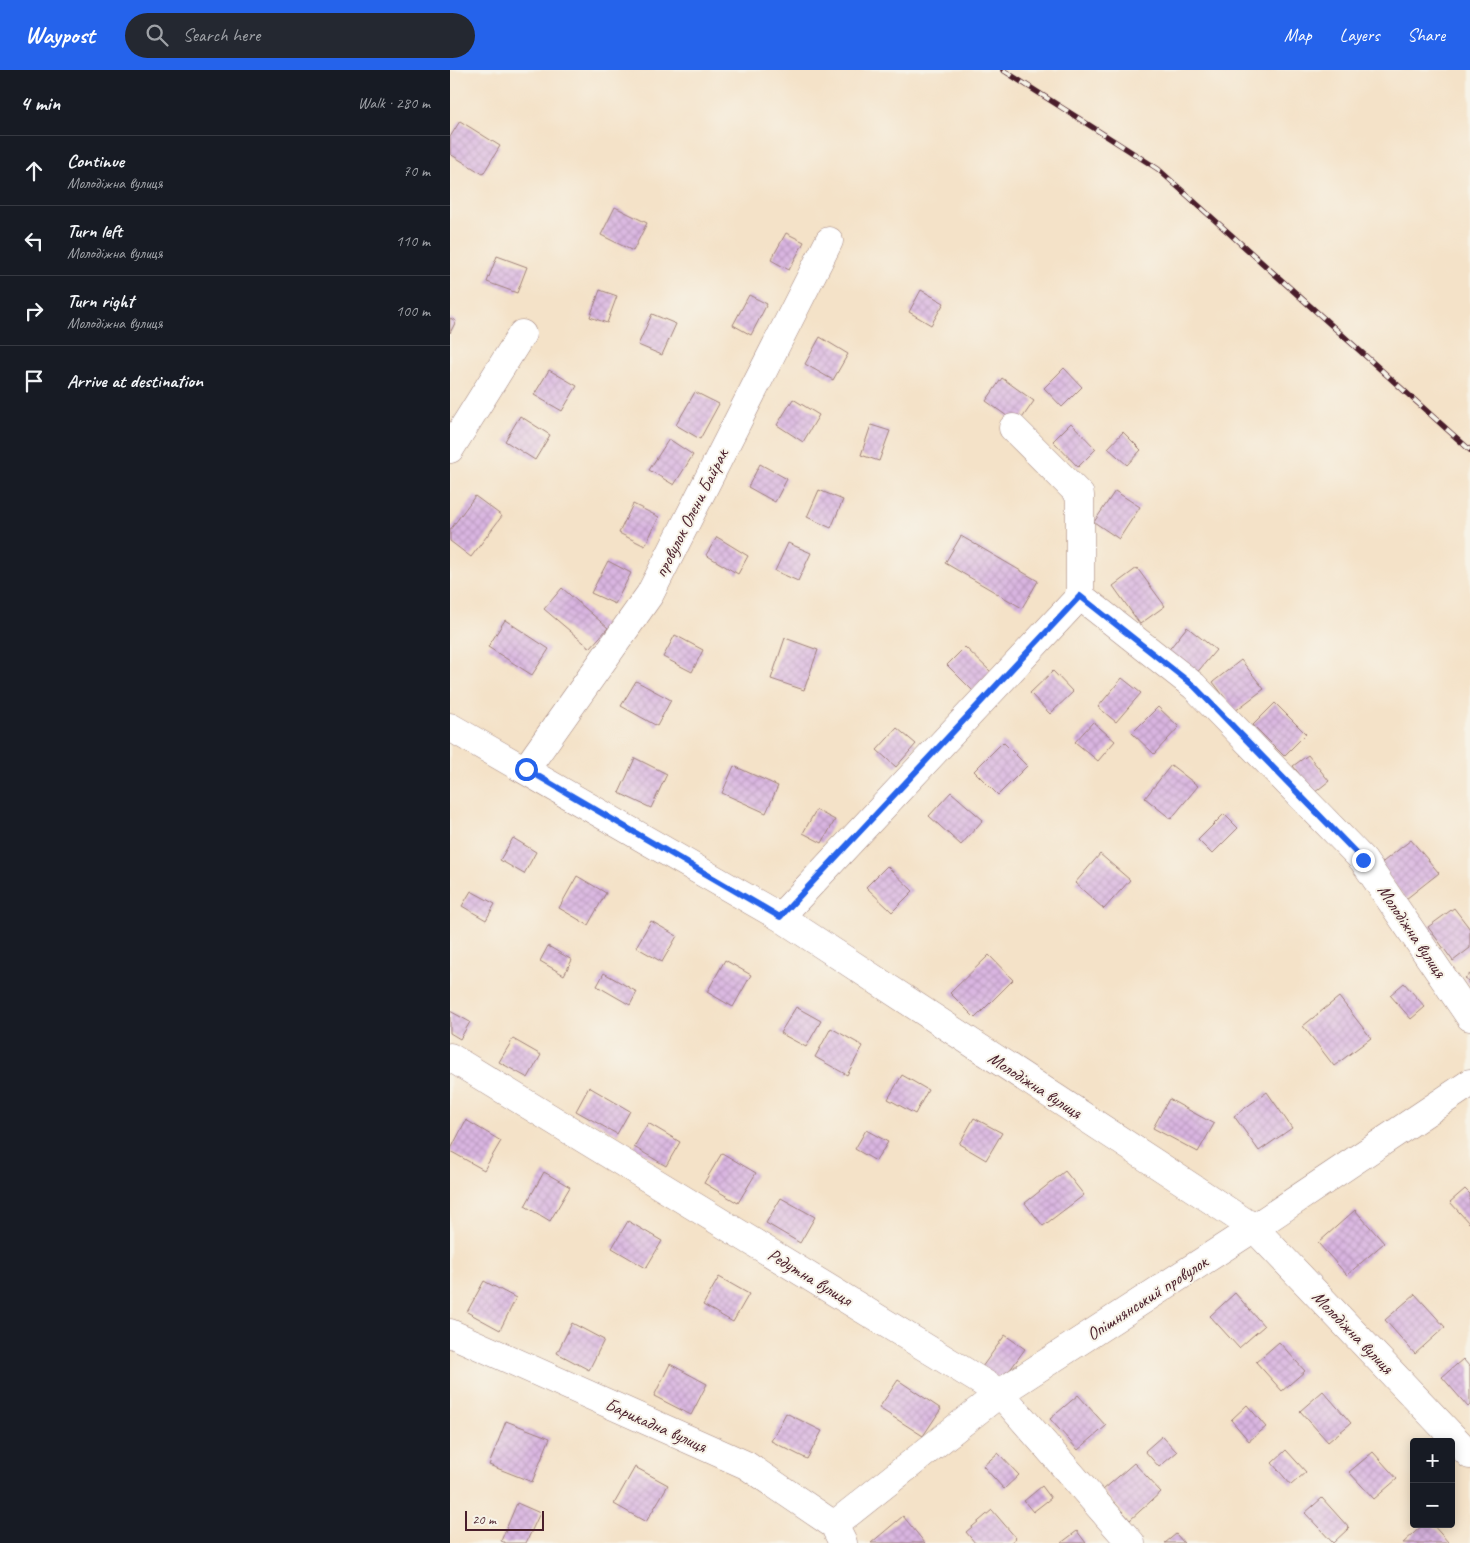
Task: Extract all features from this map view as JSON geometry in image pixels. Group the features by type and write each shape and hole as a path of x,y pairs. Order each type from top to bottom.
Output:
{"street":[{"name":"провулок Олени Байрак","path":"526,769 650,594 829,241"},
{"path":"450,448 522,334"},
{"path":"780,917 1080,596 1080,495 1013,428"},
{"name":"Молодіжна вулиця","path":"1080,596 1194,686 1363,860 1470,1017"},
{"name":"Молодіжна вулиця","path":"450,727 526,769 780,917 1254,1228 1470,1455"},
{"name":"Редутна вулиця","path":"450,1057 1000,1393 1130,1543"},
{"name":"Опішнянський провулок","path":"838,1534 1000,1393 1254,1228 1470,1083"},
{"name":"Барикадна вулиця","path":"450,1333 746,1465 838,1534"}],"building":[{"path":"460,121 500,146 483,174 450,154 450,137"},
{"path":"615,207 647,223 633,251 601,235"},
{"path":"786,233 804,242 789,270 771,260"},
{"path":"497,256 527,267 517,293 487,282"},
{"path":"600,290 617,296 607,323 590,317"},
{"path":"921,290 944,303 931,325 909,312"},
{"path":"749,295 767,304 751,335 733,325"},
{"path":"652,314 676,324 662,355 638,345"},
{"path":"450,318 456,321 450,333"},
{"path":"820,337 848,354 833,380 805,364"},
{"path":"1064,368 1082,387 1062,407 1044,388"},
{"path":"549,370 577,386 562,411 534,395"},
{"path":"1002,378 1034,401 1018,424 986,401"},
{"path":"695,392 719,404 700,439 676,425"},
{"path":"793,399 819,415 803,442 777,425"},
{"path":"520,416 550,435 535,460 505,441"},
{"path":"1071,423 1096,449 1078,467 1053,441"},
{"path":"871,425 890,431 879,461 861,455"},
{"path":"1123,432 1141,450 1127,465 1108,448"},
{"path":"669,439 693,455 674,485 649,470"},
{"path":"760,464 787,479 775,502 748,487"},
{"path":"819,490 843,500 831,528 807,517"},
{"path":"1115,491 1140,507 1119,539 1094,522"},
{"path":"475,496 502,516 471,557 450,541 450,530"},
{"path":"633,504 659,517 645,546 619,533"},
{"path":"961,536 1038,581 1022,608 945,563"},
{"path":"717,537 748,556 738,574 706,555"},
{"path":"788,543 811,553 798,581 775,571"},
{"path":"608,561 631,573 615,604 591,593"},
{"path":"1137,568 1165,606 1140,624 1113,586"},
{"path":"562,588 608,628 590,648 544,609"},
{"path":"505,620 549,649 532,675 488,647"},
{"path":"1187,627 1216,650 1195,675 1167,652"},
{"path":"675,635 703,650 692,672 663,657"},
{"path":"785,638 818,650 804,690 771,679"},
{"path":"965,647 991,672 973,691 947,665"},
{"path":"1241,660 1264,689 1235,711 1213,682"},
{"path":"1053,671 1073,692 1050,714 1030,693"},
{"path":"1122,678 1141,693 1116,722 1098,707"},
{"path":"636,681 671,700 657,726 621,706"},
{"path":"1275,703 1306,734 1284,756 1253,725"},
{"path":"1158,707 1179,727 1154,754 1132,733"},
{"path":"1093,722 1115,741 1098,761 1075,742"},
{"path":"897,728 916,744 896,767 877,750"},
{"path":"1003,742 1027,766 998,795 974,771"},
{"path":"1308,755 1329,781 1314,793 1293,766"},
{"path":"635,758 667,774 651,808 619,793"},
{"path":"1171,765 1198,786 1171,819 1145,798"},
{"path":"734,766 778,786 766,813 722,793"},
{"path":"951,792 983,820 961,845 929,816"},
{"path":"816,810 835,820 822,843 803,833"},
{"path":"1224,814 1238,828 1212,854 1198,840"},
{"path":"513,838 536,852 524,874 500,860"},
{"path":"1411,840 1439,873 1406,899 1379,865"},
{"path":"1100,854 1130,880 1104,909 1075,883"},
{"path":"887,866 913,891 892,912 866,887"},
{"path":"577,876 606,893 588,925 559,908"},
{"path":"471,891 495,904 486,920 462,906"},
{"path":"1454,908 1470,929 1470,948 1453,961 1428,927"},
{"path":"651,921 677,936 662,962 636,947"},
{"path":"548,946 572,960 564,975 540,961"},
{"path":"989,955 1013,980 975,1018 950,993"},
{"path":"725,960 751,975 733,1007 707,992"},
{"path":"604,973 637,992 630,1005 597,986"},
{"path":"1470,974 1470,985 1465,978"},
{"path":"1404,983 1425,1007 1411,1019 1390,995"},
{"path":"1339,997 1371,1038 1334,1066 1303,1026"},
{"path":"796,1007 821,1021 806,1047 780,1033"},
{"path":"450,1011 470,1022 460,1039 450,1033"},
{"path":"831,1028 863,1046 847,1075 815,1057"},
{"path":"513,1039 541,1055 528,1078 499,1062"},
{"path":"902,1075 928,1090 915,1114 888,1099"},
{"path":"589,1087 630,1111 617,1134 576,1111"},
{"path":"1267,1092 1292,1128 1259,1151 1234,1116"},
{"path":"1169,1099 1214,1124 1198,1152 1153,1128"},
{"path":"974,1118 1002,1133 986,1160 959,1144"},
{"path":"466,1120 501,1141 484,1170 450,1151"},
{"path":"648,1123 680,1142 666,1166 634,1147"},
{"path":"866,1130 888,1142 876,1161 855,1149"},
{"path":"722,1153 756,1173 738,1203 704,1183"},
{"path":"1065,1171 1084,1195 1043,1226 1025,1203"},
{"path":"544,1172 570,1187 550,1221 525,1206"},
{"path":"1465,1189 1470,1194 1469,1223 1450,1202"},
{"path":"781,1198 815,1217 800,1243 766,1223"},
{"path":"1355,1210 1384,1243 1347,1275 1318,1243"},
{"path":"628,1221 662,1241 646,1268 612,1248"},
{"path":"719,1277 749,1294 733,1322 703,1305"},
{"path":"484,1281 516,1298 500,1330 467,1312"},
{"path":"1235,1293 1264,1326 1239,1348 1210,1316"},
{"path":"1415,1294 1445,1327 1415,1354 1385,1320"},
{"path":"572,1323 604,1340 589,1370 557,1353"},
{"path":"1005,1335 1025,1349 1002,1381 982,1367"},
{"path":"1279,1342 1305,1371 1282,1391 1256,1362"},
{"path":"1463,1359 1470,1367 1470,1405 1468,1407 1442,1377"},
{"path":"670,1364 707,1384 691,1415 654,1396"},
{"path":"898,1380 941,1409 923,1436 879,1408"},
{"path":"1323,1391 1351,1423 1328,1442 1300,1411"},
{"path":"1078,1395 1106,1426 1078,1450 1050,1419"},
{"path":"1247,1405 1266,1427 1249,1441 1231,1420"},
{"path":"786,1413 822,1431 807,1459 771,1441"},
{"path":"506,1421 550,1438 532,1482 489,1465"},
{"path":"1162,1436 1177,1452 1159,1467 1145,1451"},
{"path":"1286,1450 1306,1472 1291,1485 1272,1463"},
{"path":"1373,1452 1397,1479 1374,1499 1349,1472"},
{"path":"998,1453 1019,1475 1004,1489 983,1466"},
{"path":"1134,1463 1161,1492 1130,1520 1103,1490"},
{"path":"635,1467 668,1485 646,1522 614,1504"},
{"path":"1042,1486 1051,1498 1033,1512 1024,1501"},
{"path":"1322,1498 1349,1528 1333,1543 1305,1513"},
{"path":"517,1503 540,1513 526,1543 506,1543 501,1541"},
{"path":"992,1510 1016,1538 1010,1543 975,1543 966,1532"},
{"path":"903,1516 925,1543 871,1543"},
{"path":"1420,1528 1436,1528 1449,1543 1403,1543"},
{"path":"1077,1531 1086,1543 1061,1543"},
{"path":"1176,1534 1184,1543 1165,1543"}],"railway":[{"path":"1003,70 1158,169 1470,450"}],"route":[{"path":"526,769 780,917 1080,596 1194,686 1363,860"}]}
